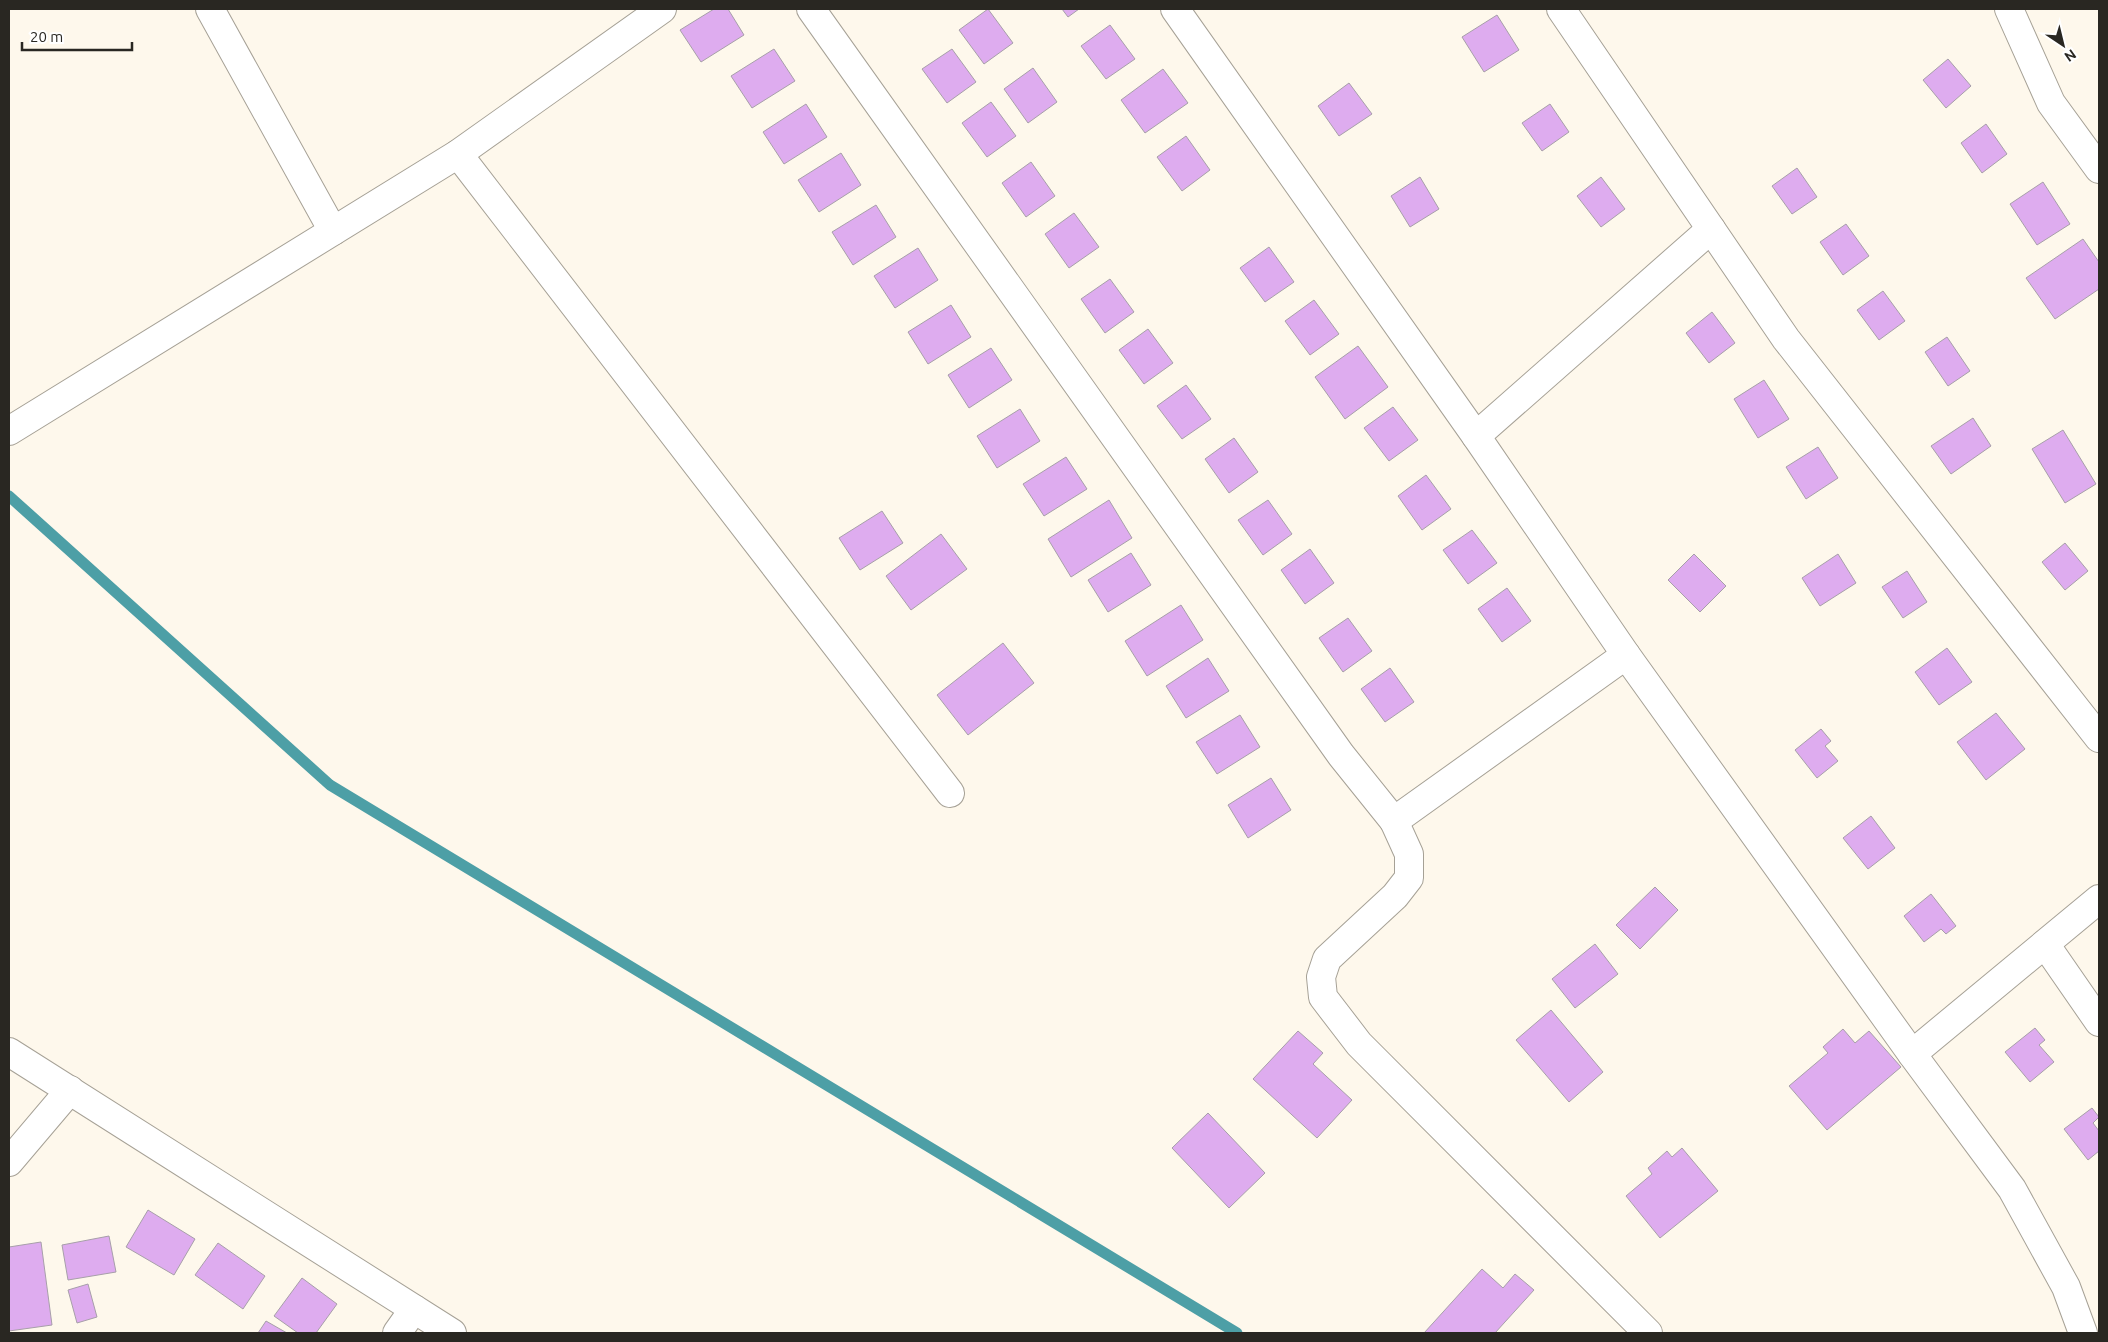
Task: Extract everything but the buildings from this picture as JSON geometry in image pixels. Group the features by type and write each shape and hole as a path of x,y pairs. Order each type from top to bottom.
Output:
{"street":[{"path":"210,9 333,231"},
{"path":"811,9 1341,755 1394,820 1409,854 1408,878 1395,896 1327,959 1321,977 1323,997 1359,1044 1648,1333"},
{"path":"1175,9 1476,436 1626,655 1912,1054 2012,1189 2066,1287 2083,1333"},
{"path":"1561,9 1786,339 2099,738"},
{"path":"2009,9 2052,103 2099,169"},
{"path":"9,431 458,154 653,11"},
{"path":"458,154 950,793"},
{"path":"1476,436 1711,229"},
{"path":"1394,820 1626,655"},
{"path":"1912,1054 2099,899"},
{"path":"2045,944 2099,1022"},
{"path":"9,1052 452,1333"},
{"path":"9,1162 70,1090"},
{"path":"397,1333 414,1310"}],"waterway":[{"path":"9,496 330,785 1237,1333"}]}
